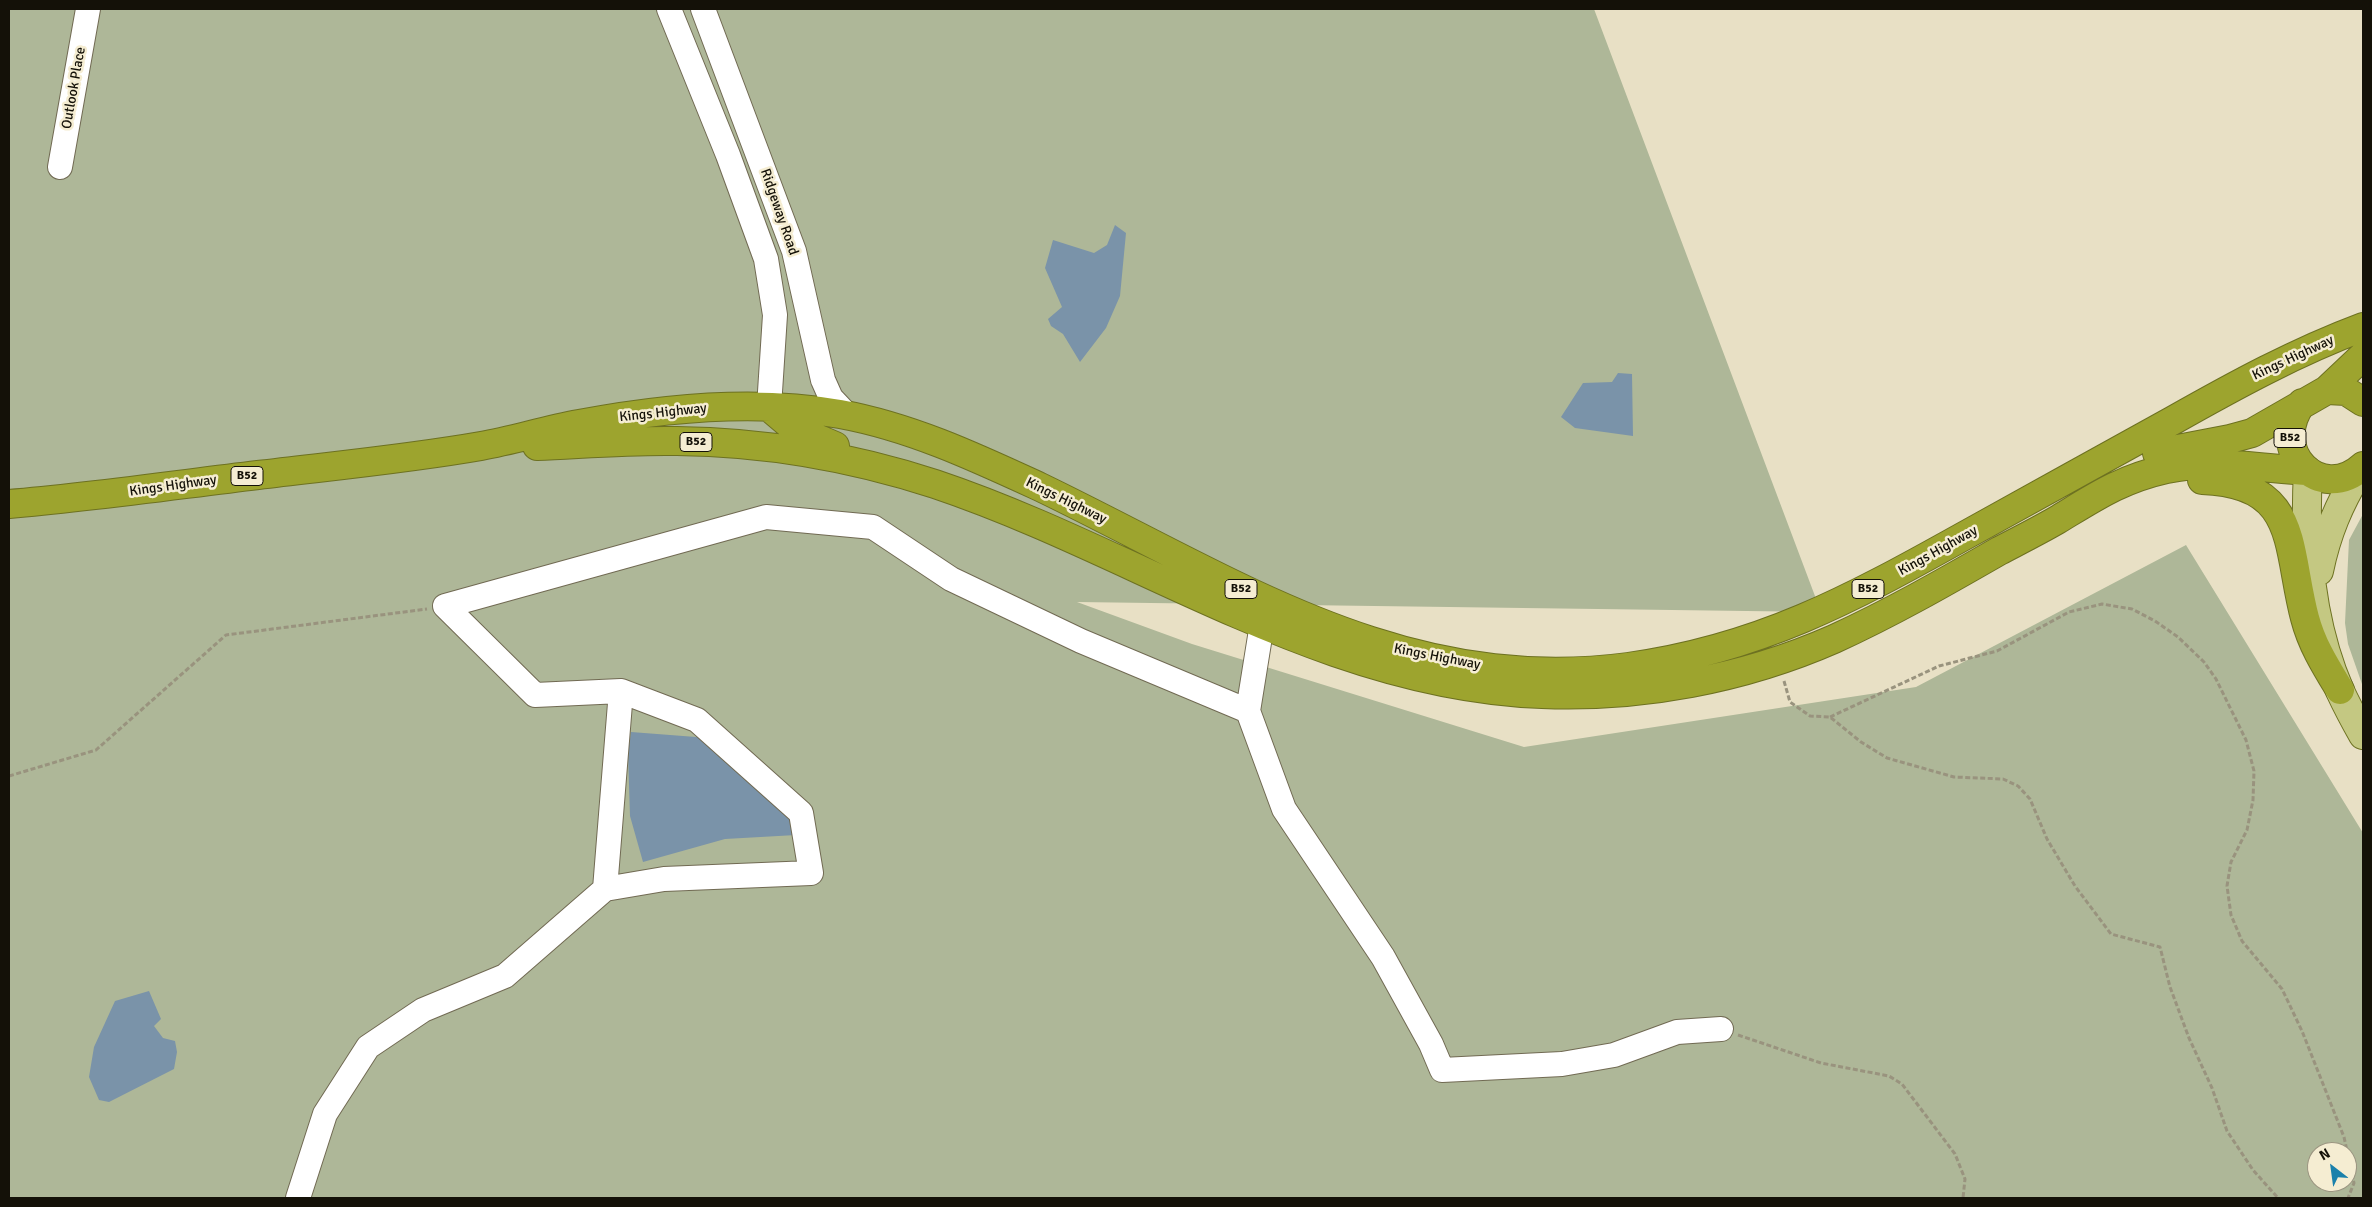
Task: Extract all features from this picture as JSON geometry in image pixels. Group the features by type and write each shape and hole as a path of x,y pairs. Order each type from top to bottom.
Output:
{"highway":[{"name":"Kings Highway","path":"9,504 143,490 485,446 605,420 698,409 769,407 848,416 913,433 977,458 1238,587 1328,628 1394,650 1465,664 1530,670 1601,670 1700,654 1739,644 1795,623 1861,593 2243,381 2309,349 2363,327"},
{"name":"B52","path":"1918,562 1984,535 2108,468 2147,455 2242,436 2271,423 2327,390 2363,356"},
{"path":"2327,390 2346,391 2363,402"},
{"name":"B52","path":"2302,403 2293,417 2290,441 2295,457 2307,471 2331,478 2340,478 2361,468"},
{"path":"769,407 801,432 903,474"},
{"name":"Kings Highway","path":"485,446 654,441 712,442 808,453 903,474 994,506 1322,649 1384,669 1480,689 1544,694 1609,694 1674,686 1757,667 1832,640 1889,612 2061,517 2111,487 2167,469 2221,464 2307,471"},
{"path":"2061,517 2141,488 2176,481 2227,481 2256,491 2270,504 2288,531 2308,628 2322,661 2340,690"}],"main road":[{"path":"2314,595 2326,536 2340,503 2361,468"},
{"path":"2307,471 2308,536 2314,595 2325,645 2340,690 2363,735"}],"street":[{"name":"Outlook Place","path":"60,167 88,9"},
{"name":"Ridgeway Road","path":"669,9 728,155 766,259 773,289 775,315 769,407"},
{"name":"Ridgeway Road","path":"703,9 794,251 823,380 832,398 848,416"},
{"path":"298,1198 325,1114 368,1047 423,1010 505,976 605,889 664,879 811,873 801,813 697,720 621,691 535,695 445,606 766,516 873,527 951,580 1081,641 1248,711"},
{"path":"1262,624 1248,711 1284,809 1383,957 1431,1044 1442,1070 1562,1064 1614,1054 1677,1032 1721,1029"},
{"path":"605,889 621,691"}],"path":[{"path":"1790,702 1810,716 1830,717 1939,666 1997,651 2069,612 2102,604 2132,609 2155,621 2178,637 2204,662 2216,679 2246,740 2254,771 2253,800 2248,830 2232,862 2226,886 2231,915 2242,941 2282,989 2302,1031 2344,1137 2354,1183 2348,1198"},
{"path":"9,776 96,750 226,635 445,606"},
{"path":"1830,717 1861,742 1887,758 1954,777 2003,779 2018,786 2030,799 2047,839 2075,886 2110,934 2160,947 2170,987 2188,1038 2212,1088 2227,1131 2253,1170 2278,1198"},
{"path":"1721,1029 1822,1063 1889,1076 1902,1084 1954,1154 1965,1179 1963,1198"}],"green space":[{"path":"9,9 1594,9 1821,612 1077,602 1192,644 1524,747 1916,687 2186,545 2363,833 2363,1198 9,1198"},
{"path":"2363,514 2363,687 2348,644 2345,623 2349,540"}],"water":[{"path":"1115,225 1126,233 1120,296 1106,328 1080,362 1063,334 1051,326 1048,319 1062,307 1045,268 1053,240 1094,253 1107,245"},
{"path":"1618,373 1632,374 1633,436 1575,428 1561,417 1583,383 1612,382"},
{"path":"631,732 709,738 800,804 796,835 725,839 643,862 630,816 628,753"},
{"path":"149,991 161,1019 154,1026 163,1038 175,1041 177,1052 174,1069 109,1102 99,1100 89,1077 94,1047 115,1001"}]}
